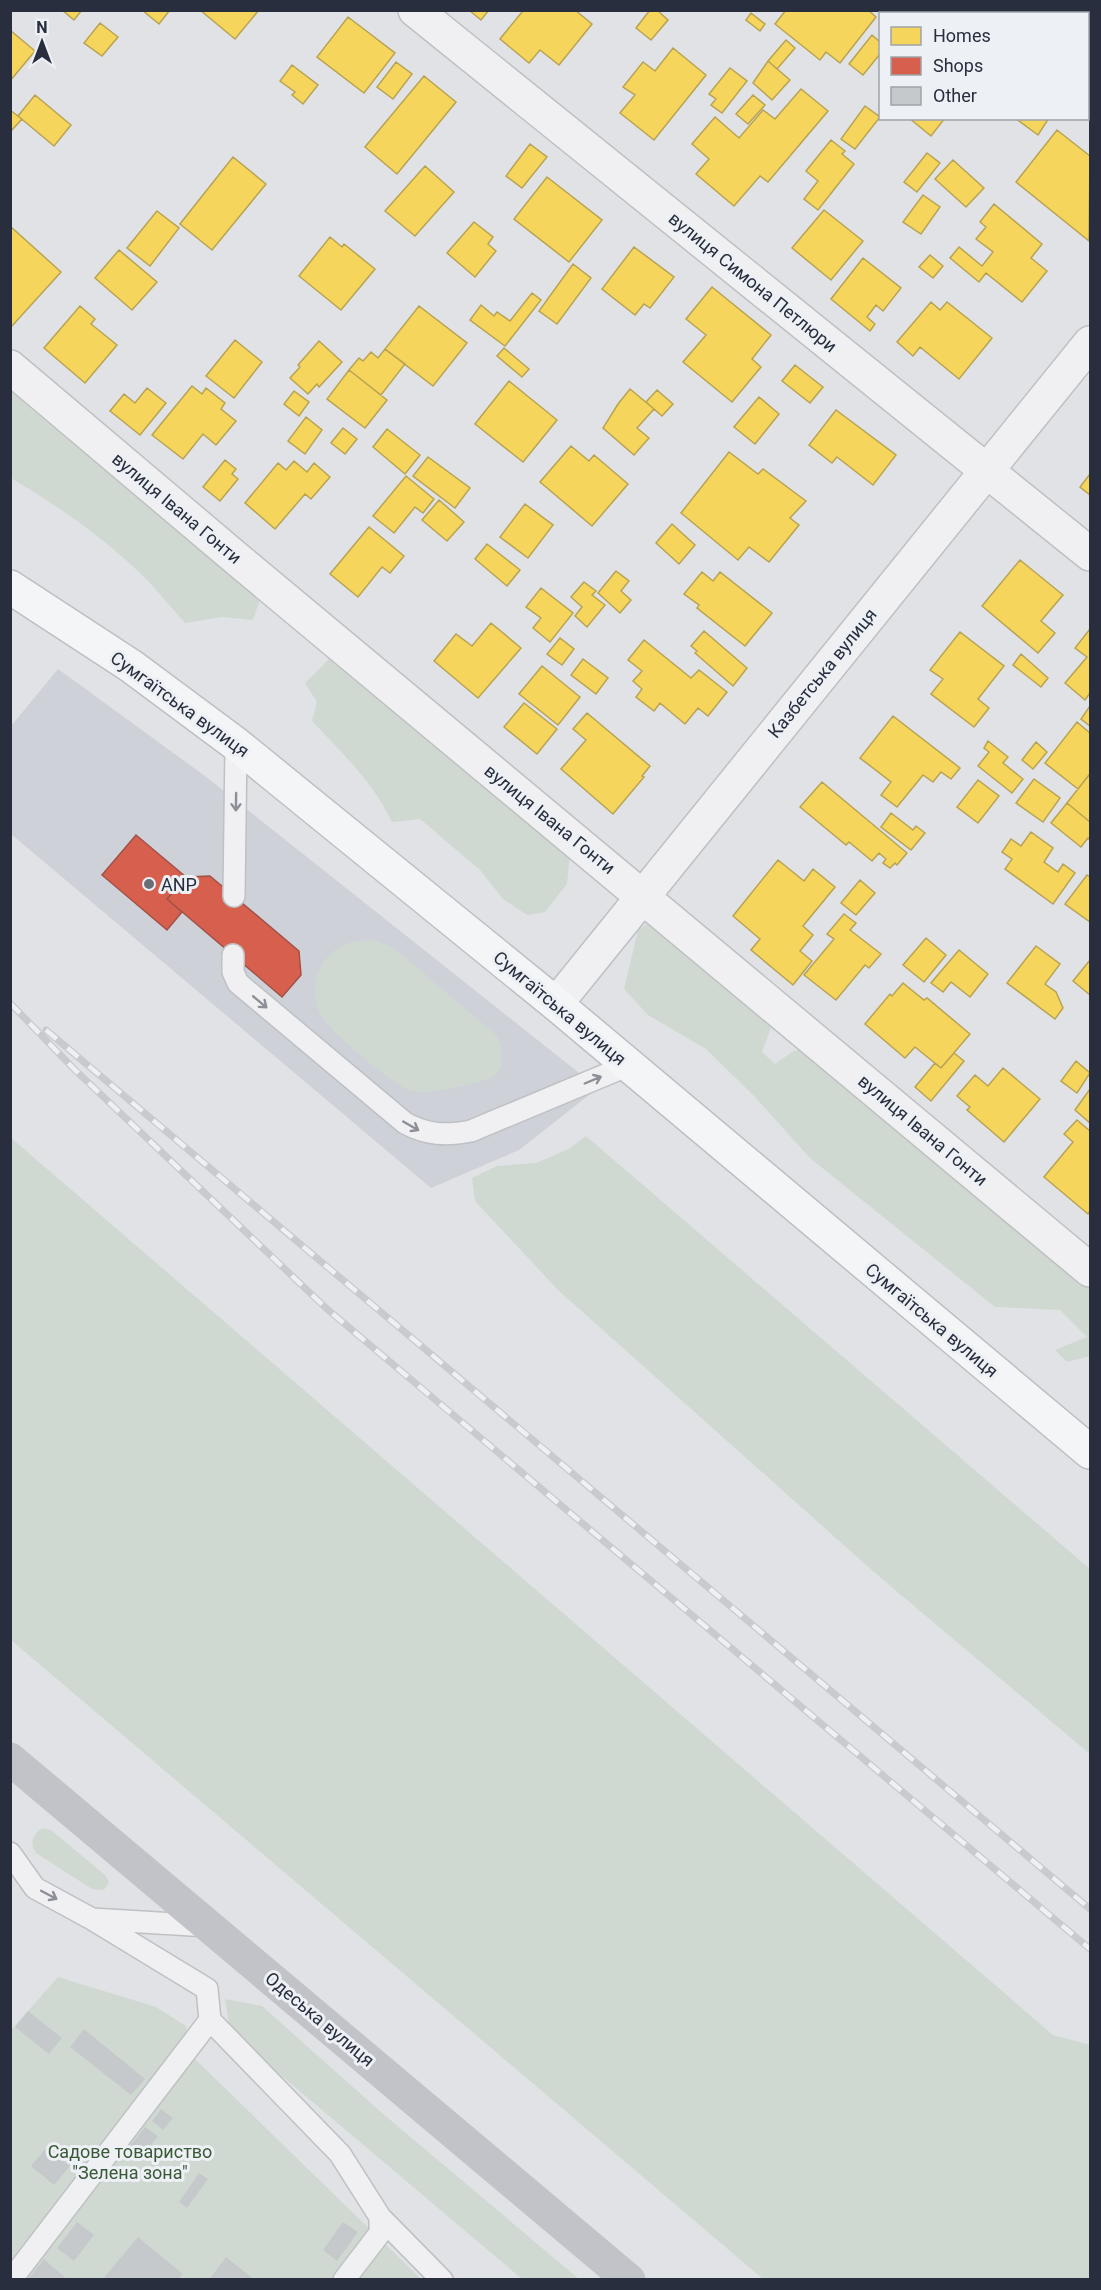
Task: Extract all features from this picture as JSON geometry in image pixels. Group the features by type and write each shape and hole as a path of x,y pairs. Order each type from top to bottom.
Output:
{"main road":[{"name":"Сумгаїтська вулиця","path":"10,587 131,666 236,744 556,1004 1090,1452"},
{"name":"Одеська вулиця","path":"10,1759 629,2280"}],"street":[{"name":"вулиця Симона Петлюри","path":"415,10 1090,554"},
{"name":"Казбетська вулиця","path":"556,1004 1090,343"},
{"name":"вулиця Івана Гонти","path":"10,367 237,560 1090,1270"}],"lane":[{"path":"234,896 236,744"},
{"path":"233,955 233,972 238,982 405,1123 419,1131 436,1134 471,1131 629,1065"},
{"path":"10,1853 35,1888 92,1918 207,1989 210,2020 340,2154 380,2225 442,2280"},
{"path":"92,1918 210,1926"},
{"path":"11,2280 210,2020"},
{"path":"344,2280 380,2225"}],"shaded area":[{"path":"58,669 205,776 598,1088 519,1150 431,1188 11,834 11,726"}],"green space":[{"path":"11,384 263,591 253,620 222,617 185,623 145,578 114,550 64,512 11,478"},
{"path":"331,657 398,710 465,771 553,836 570,853 567,884 545,912 527,915 503,899 480,870 420,819 392,822 366,781 312,721 317,702 305,683"},
{"path":"654,919 773,1022 762,1052 775,1064 792,1052 811,1046 1090,1284 1090,1356 1067,1362 1055,1350 1087,1337 1060,1310 995,1307 810,1158 754,1096 706,1049 648,1015 624,989 638,930"},
{"path":"371,940 387,945 400,953 496,1035 501,1047 502,1059 499,1071 495,1075 489,1079 451,1088 430,1092 412,1091 392,1080 336,1033 321,1015 317,1006 315,986 320,968 340,947 352,942"},
{"path":"586,1136 1090,1569 1090,1754 875,1573 558,1290 475,1201 472,1178 497,1166 536,1163 569,1149"},
{"path":"10,1137 1053,2035 1090,2045 1090,2279 763,2279 11,1640"},
{"path":"42,1828 51,1830 105,1875 109,1882 104,1890 92,1889 36,1853 33,1839"},
{"name":"Садове товариство \"Зелена зона\"","path":"58,1977 156,2007 186,2026 194,2058 421,2279 11,2280 11,2030"},
{"path":"225,1999 262,2006 382,2113 579,2279 522,2279 238,2039 229,2024"}],"building: Homes":[{"path":"62,10 82,10 74,20"},
{"path":"142,10 170,10 159,24"},
{"path":"200,10 259,10 235,39"},
{"path":"469,10 489,10 481,20"},
{"path":"520,10 575,10 592,24 559,65 540,50 529,63 500,39 522,12"},
{"path":"650,10 657,10 668,20 651,40 636,28"},
{"path":"786,10 868,10 876,17 840,63 826,52 820,60 775,24"},
{"path":"961,10 988,10 989,12 960,12"},
{"path":"751,13 765,24 760,31 746,20"},
{"path":"348,17 395,53 364,93 317,57"},
{"path":"100,23 118,37 102,56 84,43"},
{"path":"10,30 35,51 10,81"},
{"path":"872,35 879,41 879,55 863,75 849,64"},
{"path":"786,40 795,48 777,69 768,61"},
{"path":"673,48 706,75 654,140 620,113 635,95 623,87 643,62 655,71"},
{"path":"768,61 790,80 772,100 753,83"},
{"path":"396,62 412,74 393,99 377,87"},
{"path":"292,65 318,85 303,104 292,95 295,92 280,81"},
{"path":"730,68 747,81 722,113 711,105 716,99 709,94"},
{"path":"424,76 456,102 397,174 365,147"},
{"path":"801,89 828,111 768,182 760,176 734,206 696,174 709,159 692,144 715,117 739,138 763,110 775,119"},
{"path":"35,95 71,125 54,146 18,116"},
{"path":"753,95 765,105 748,124 736,114"},
{"path":"865,106 879,116 855,149 841,139"},
{"path":"10,110 22,119 10,132"},
{"path":"911,120 943,120 931,136"},
{"path":"1018,120 1048,120 1038,135"},
{"path":"1057,130 1090,156 1089,241 1016,182"},
{"path":"831,140 845,151 842,154 854,164 818,210 804,199 818,181 806,171"},
{"path":"530,144 547,157 522,188 506,176"},
{"path":"927,153 940,163 917,192 904,182"},
{"path":"233,157 266,184 212,250 180,224"},
{"path":"953,160 984,188 966,207 935,179"},
{"path":"425,166 454,192 415,236 385,211"},
{"path":"547,177 602,220 569,262 514,219"},
{"path":"923,195 940,207 921,234 903,222"},
{"path":"994,204 1042,244 1031,258 1047,271 1022,302 986,273 979,282 950,258 959,247 982,266 993,252 976,239 986,227 980,222"},
{"path":"824,210 863,241 831,280 792,248"},
{"path":"157,211 179,228 150,266 127,248"},
{"path":"474,222 493,237 488,244 496,251 475,277 447,253"},
{"path":"10,226 61,272 12,326 10,324"},
{"path":"330,237 342,247 344,244 375,269 341,310 299,276"},
{"path":"634,247 674,277 650,308 644,304 635,315 602,289"},
{"path":"119,250 157,282 132,310 95,278"},
{"path":"930,255 943,266 933,278 919,267"},
{"path":"863,258 901,288 883,311 876,305 867,317 875,324 870,331 831,299"},
{"path":"573,264 591,278 557,324 539,311"},
{"path":"712,287 771,335 752,359 761,367 732,402 683,362 706,335 686,319"},
{"path":"532,293 541,300 505,346 470,320 481,305 494,316 497,312 510,321"},
{"path":"931,302 940,310 947,302 992,338 959,379 920,347 913,356 897,342"},
{"path":"80,306 95,319 91,324 117,345 85,383 44,348"},
{"path":"419,306 467,343 433,386 385,349"},
{"path":"235,340 262,362 234,398 206,376"},
{"path":"319,341 342,362 319,387 317,384 308,394 290,378"},
{"path":"504,348 529,369 522,377 497,356"},
{"path":"385,349 405,364 381,395 349,370 359,358 363,361 371,352 378,358"},
{"path":"795,365 823,387 810,403 782,381"},
{"path":"349,370 387,400 365,428 327,399"},
{"path":"509,381 557,420 523,462 475,424"},
{"path":"192,386 202,394 206,388 225,403 221,409 236,421 216,445 203,434 183,459 152,435"},
{"path":"147,388 166,403 140,435 110,411 124,394 135,403"},
{"path":"630,389 654,409 637,428 649,438 634,455 603,428"},
{"path":"657,390 673,404 662,416 646,402"},
{"path":"294,391 309,402 299,416 284,404"},
{"path":"759,397 779,414 755,444 734,427"},
{"path":"836,410 896,455 873,485 837,457 832,463 809,445"},
{"path":"306,417 322,430 305,454 288,441"},
{"path":"343,428 357,439 345,454 331,443"},
{"path":"387,429 420,455 405,474 373,447"},
{"path":"571,446 589,461 594,455 628,484 592,526 540,482"},
{"path":"729,452 758,474 763,469 806,501 790,518 799,525 769,562 749,547 738,560 681,513"},
{"path":"428,457 470,488 455,508 413,476"},
{"path":"225,460 236,469 232,474 238,479 220,501 203,487"},
{"path":"294,461 307,472 314,463 330,477 311,499 305,494 275,529 245,503 278,463 286,470"},
{"path":"1090,474 1090,495 1080,487"},
{"path":"406,476 434,499 423,513 415,507 394,533 373,516"},
{"path":"439,500 464,522 447,541 422,520"},
{"path":"525,504 553,525 528,558 500,537"},
{"path":"672,524 695,545 679,564 656,543"},
{"path":"369,527 404,556 390,573 382,567 358,597 330,574"},
{"path":"487,544 520,570 507,586 475,559"},
{"path":"1020,560 1063,595 1041,621 1055,633 1038,653 982,606"},
{"path":"616,571 629,581 621,591 631,600 620,613 598,593"},
{"path":"702,572 713,581 720,572 772,613 745,646 697,608 699,605 684,594"},
{"path":"584,582 596,591 592,595 605,605 587,627 575,616 582,607 571,597"},
{"path":"541,588 573,613 550,642 533,628 541,618 526,607"},
{"path":"491,623 521,648 478,698 434,661 456,634 472,646"},
{"path":"1090,629 1090,693 1085,700 1065,683 1087,657 1075,648"},
{"path":"704,631 747,668 733,686 695,653 697,651 691,646"},
{"path":"960,632 1004,666 978,699 989,708 974,727 931,694 943,679 930,670"},
{"path":"560,638 574,649 562,665 547,654"},
{"path":"644,640 691,678 699,670 727,692 708,716 698,708 685,724 660,703 654,711 636,697 642,689 633,681 642,671 628,660"},
{"path":"1021,654 1048,678 1041,687 1013,665"},
{"path":"583,659 608,678 596,694 571,675"},
{"path":"542,666 580,697 558,725 519,694"},
{"path":"524,703 557,729 537,754 504,727"},
{"path":"1090,706 1090,726 1081,719"},
{"path":"587,713 650,766 642,776 644,777 613,814 561,769 586,740 573,729"},
{"path":"893,716 960,768 951,779 941,772 933,782 923,775 897,807 881,795 891,782 860,758"},
{"path":"1077,722 1090,733 1090,774 1078,789 1045,763"},
{"path":"988,741 1008,757 1003,763 1023,779 1012,793 978,766 989,752 984,748"},
{"path":"1036,742 1047,752 1033,769 1022,760"},
{"path":"1090,776 1090,822 1067,803"},
{"path":"1034,779 1060,798 1043,822 1016,803"},
{"path":"978,780 999,796 978,823 957,807"},
{"path":"822,782 907,853 897,865 895,863 890,868 883,863 886,859 879,853 872,861 849,842 846,845 800,807"},
{"path":"1067,803 1090,822 1090,840 1088,838 1081,847 1051,823"},
{"path":"891,813 913,830 916,826 925,833 911,850 881,827"},
{"path":"1031,832 1053,848 1044,862 1058,872 1063,864 1075,873 1053,904 1005,869 1012,859 1002,852 1011,839 1021,846"},
{"path":"778,860 804,881 813,869 835,887 803,926 813,935 800,951 812,961 793,985 751,950 760,939 733,916"},
{"path":"1087,875 1090,877 1090,922 1065,904"},
{"path":"860,880 875,893 856,915 841,903"},
{"path":"844,914 856,923 850,930 881,954 869,968 865,965 836,1000 804,975 834,939 827,934"},
{"path":"926,938 946,955 924,982 903,965"},
{"path":"1036,946 1060,964 1045,984 1056,992 1063,1008 1055,1019 1007,983"},
{"path":"959,950 988,974 970,997 951,982 943,992 931,983"},
{"path":"1090,960 1090,995 1073,981"},
{"path":"903,983 924,1000 927,998 970,1034 941,1068 915,1047 905,1058 865,1024 890,994 892,996"},
{"path":"954,1053 964,1061 931,1101 915,1087 935,1063 941,1068"},
{"path":"1076,1061 1090,1073 1077,1093 1061,1081"},
{"path":"1003,1068 1040,1099 1004,1142 967,1110 970,1107 957,1096 975,1075 988,1086"},
{"path":"1090,1089 1090,1123 1075,1110"},
{"path":"1077,1120 1090,1131 1090,1211 1088,1214 1044,1177 1073,1142 1064,1134"}],"building: Shops":[{"path":"136,835 186,877 167,899 182,912 167,930 102,875"},
{"path":"210,876 299,951 301,975 282,997 167,899 186,877"}],"building: Other":[{"path":"28,2011 62,2038 49,2054 15,2027"},
{"path":"84,2029 145,2079 131,2095 70,2047"},
{"path":"161,2109 173,2118 163,2130 152,2121"},
{"path":"145,2127 158,2136 143,2155 131,2145"},
{"path":"47,2147 70,2166 54,2185 31,2166"},
{"path":"199,2173 208,2179 187,2208 179,2202"},
{"path":"77,2222 94,2235 74,2261 57,2248"},
{"path":"343,2222 358,2232 337,2261 323,2250"},
{"path":"138,2237 183,2274 178,2280 102,2280"},
{"path":"226,2257 255,2280 209,2280"},
{"path":"44,2259 68,2280 27,2280"}],"railway":[{"path":"10,1003 75,1070 327,1309 1090,1949"},
{"path":"46,1030 1090,1909"}],"place":[{"name":"ANP","path":"149,884"}]}
